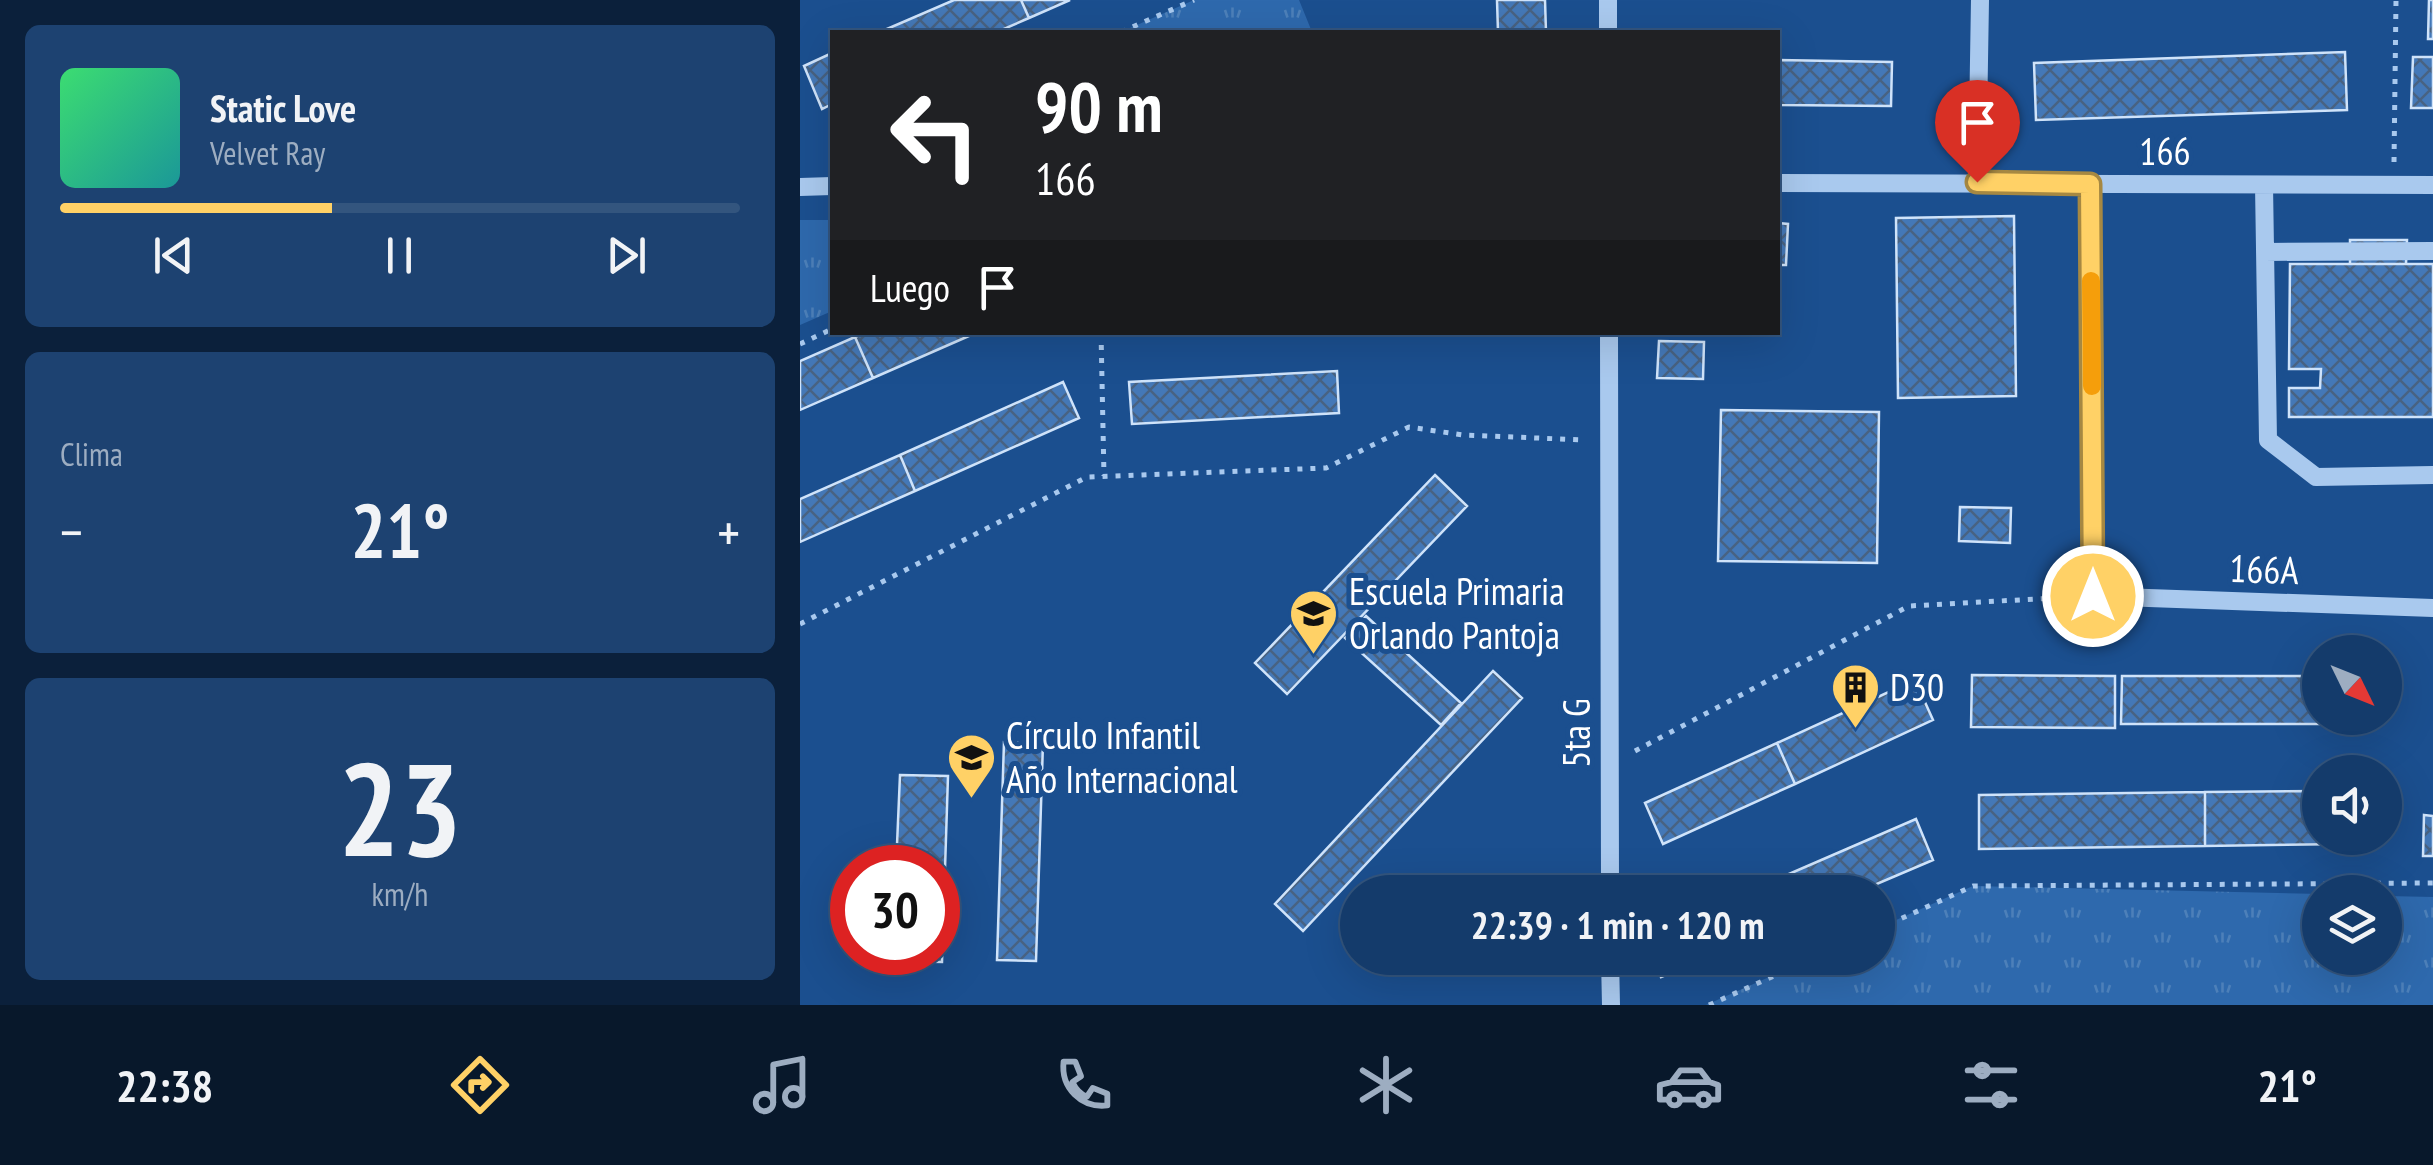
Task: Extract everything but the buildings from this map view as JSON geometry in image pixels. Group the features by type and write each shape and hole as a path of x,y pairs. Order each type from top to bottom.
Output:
{"street":[{"path":"1608,0 1608,30"},
{"path":"1977,182 1980,0"},
{"name":"166","path":"1780,182 2433,185"},
{"path":"2090,184 2093,596"},
{"path":"2264,184 2268,440 2316,477 2433,474"},
{"path":"800,186 830,186"},
{"path":"2265,252 2433,252"},
{"name":"5ta G","path":"1609,335 1610,875"},
{"name":"166A","path":"2093,596 2433,608"},
{"path":"1610,975 1610,1005"}],"path":[{"path":"1126,30 1194,0"},
{"path":"2394,185 2396,0"},
{"path":"800,344 830,330"},
{"path":"1101,335 1104,476"},
{"path":"800,624 1088,477 1326,468 1409,427 1463,435 1609,441"},
{"path":"1610,764 1909,606 2093,596"},
{"path":"1895,921 1973,886 2433,882"},
{"path":"1709,1005 1776,975"}],"green space":[{"path":"1194,0 1299,0 1311,30 1126,30"},
{"path":"800,220 830,220 830,312 800,325"},
{"path":"1973,886 2302,894 2302,975 2402,975 2402,896 2433,897 2433,1005 1706,1005 1774,975 1895,975 1895,920"}],"slow traffic":[{"path":"2091,281 2092,386"}],"place":[{"name":"Escuela Primaria Orlando Pantoja","path":"1314,656"},
{"name":"D30","path":"1855,730"},
{"name":"Círculo Infantil Año Internacional","path":"971,800"}],"route":[{"path":"1977,182 2090,184 2093,596"}]}
